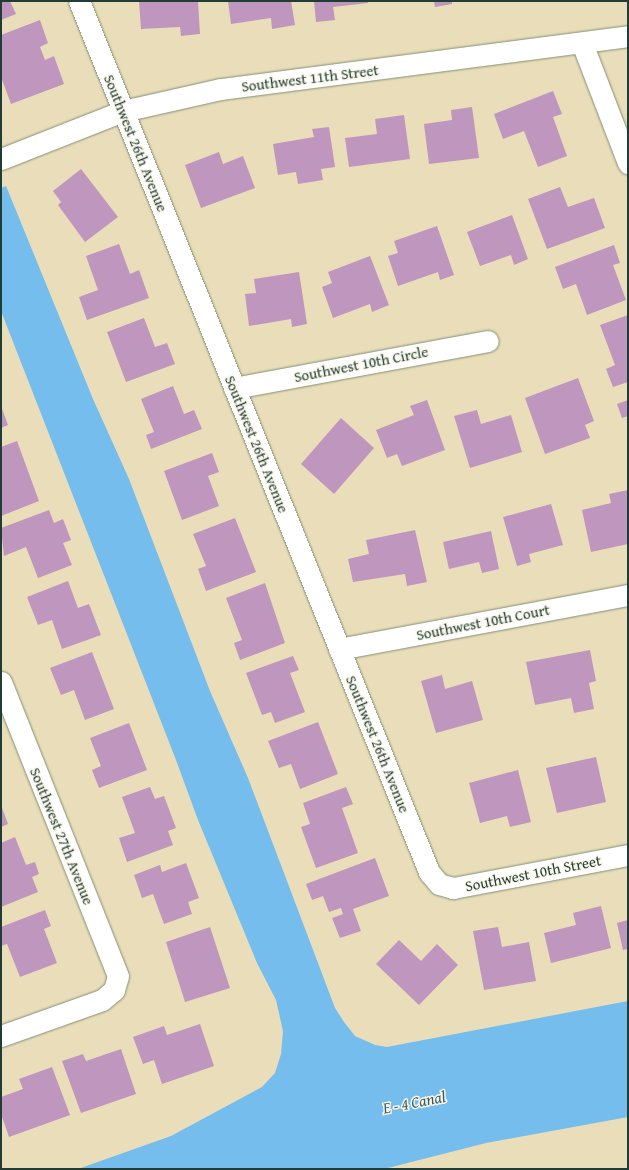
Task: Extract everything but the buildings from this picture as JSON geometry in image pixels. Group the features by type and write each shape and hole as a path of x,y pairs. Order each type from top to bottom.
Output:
{"street":[{"name":"Southwest 26th Avenue","path":"79,1 429,872 439,884"},
{"name":"Southwest 11th Street","path":"1,159 123,111 221,89 628,36"},
{"path":"582,43 628,162"},
{"name":"Southwest 10th Circle","path":"234,388 488,341"},
{"name":"Southwest 10th Court","path":"339,649 628,594"},
{"name":"Southwest 27th Avenue","path":"1,682 118,976 114,990 102,1000 1,1036"},
{"name":"Southwest 10th Street","path":"439,884 453,888 628,855"}],"water":[{"name":"E - 4 Canal","path":"6,186 93,399 129,479 210,691 248,778 335,1008 344,1022 355,1036 375,1045 387,1047 628,1001 628,1117 486,1143 384,1169 78,1169 171,1136 262,1087 275,1073 281,1054 283,1031 276,1000 257,963 198,820 1,311 1,188"}]}
